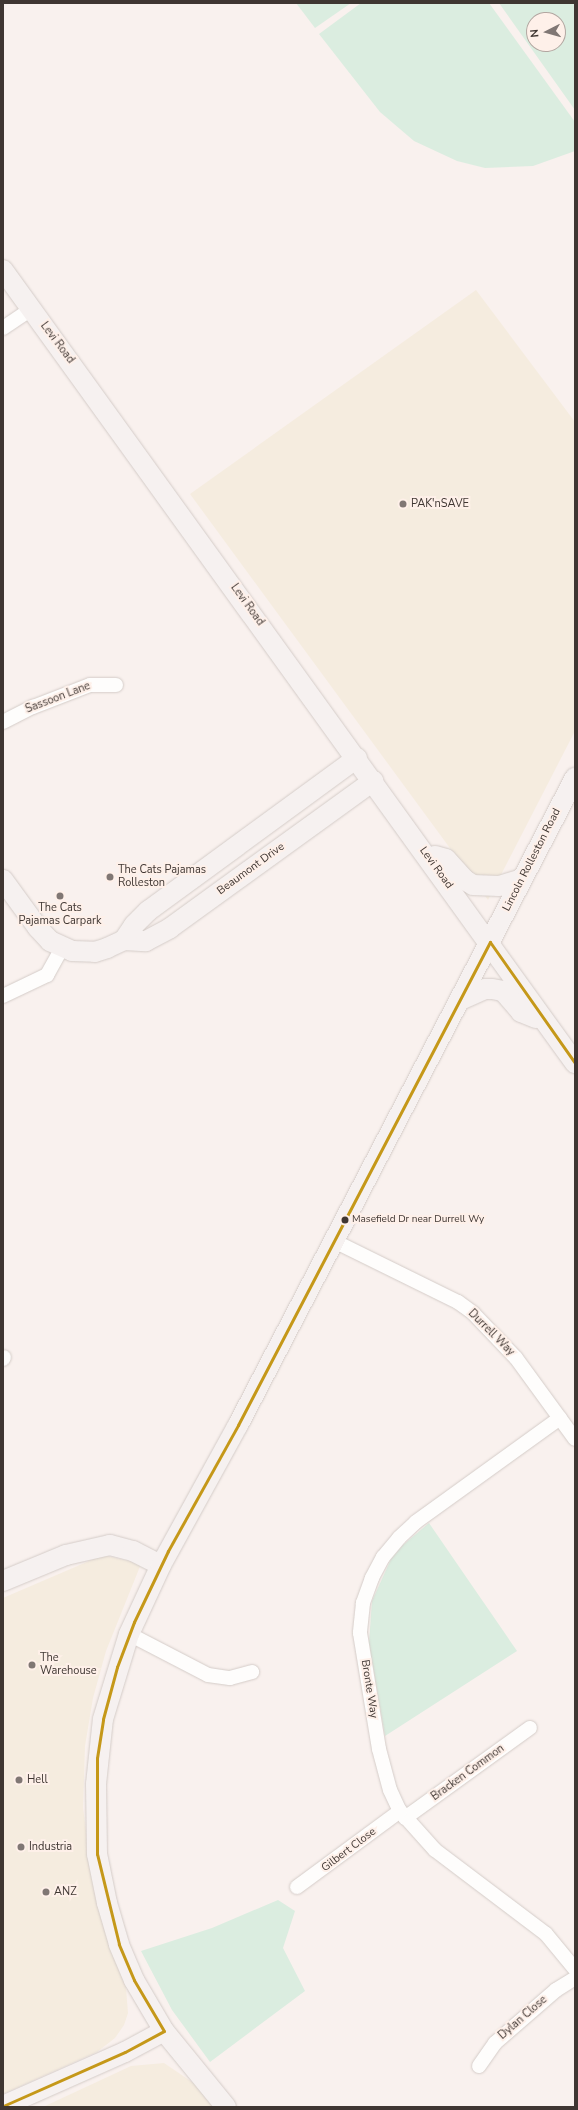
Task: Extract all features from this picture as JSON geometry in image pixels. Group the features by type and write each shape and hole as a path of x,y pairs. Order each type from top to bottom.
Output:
{"main road":[{"name":"Levi Road","path":"3,270 426,853 575,1063"},
{"path":"124,940 134,925 148,911 357,758"},
{"name":"Lincoln Rolleston Road","path":"226,2107 164,2030 134,1980 119,1944 107,1903 97,1854 96,1784 103,1719 129,1634 165,1558 334,1241 575,778"},
{"name":"Beaumont Drive","path":"3,880 43,934 62,948 95,952 124,940 146,941 157,936 246,873 373,780"},
{"path":"231,851 246,873"},
{"path":"426,853 446,859 465,880 473,885 499,886 522,879"},
{"path":"460,1000 485,989 502,992 521,1012 545,1022"},
{"path":"3,1581 66,1555 100,1534 114,1532 165,1558"},
{"path":"3,2106 125,2052 164,2030"}],"street":[{"path":"3,328 31,309"},
{"name":"Sassoon Lane","path":"3,722 33,707 90,685 116,685"},
{"path":"3,996 47,975 62,948"},
{"name":"Durrell Way","path":"334,1241 433,1290 473,1313 501,1340 575,1439"},
{"name":"Bronte Way","path":"560,1418 416,1522 383,1557 372,1578 363,1603 360,1633 379,1749 390,1790 402,1815 435,1850 546,1934 575,1969"},
{"path":"129,1634 208,1674 230,1678 252,1672"},
{"name":"Bracken Common","path":"402,1815 530,1728"},
{"name":"Gilbert Close","path":"296,1887 402,1815"},
{"name":"Dylan Close","path":"479,2066 495,2043 556,1990 575,1978"}],"shaded area":[{"path":"476,290 575,422 575,731 488,900 190,494"},
{"path":"103,1555 141,1564 106,1651 93,1698 85,1746 83,1808 92,1875 125,1976 128,2013 124,2025 115,2038 97,2052 3,2094 3,1598"},
{"path":"164,2063 198,2086 214,2107 43,2107 131,2066"}],"green space":[{"path":"296,3 351,3 315,28"},
{"path":"361,3 489,3 575,122 575,151 533,166 485,168 457,161 414,141 380,112 319,34"},
{"path":"499,3 575,3 575,110 534,52 566,52 566,12 526,12 526,41"},
{"path":"429,1523 517,1651 385,1736 369,1643 372,1601 391,1559 403,1545"},
{"path":"278,1900 295,1911 283,1948 305,1991 210,2062 172,2010 141,1951 212,1928"}],"transit line":[{"path":"490,942 575,1063"},
{"path":"164,2031 134,1980 119,1944 97,1854 97,1758 103,1719 117,1667 134,1622 168,1551 238,1425 490,942"},
{"path":"3,2106 125,2052 164,2031"}],"place":[{"name":"PAK'nSAVE","path":"403,504"},
{"name":"The Cats Pajamas Rolleston","path":"110,877"},
{"name":"The Cats Pajamas Carpark","path":"60,896"},
{"name":"Masefield Dr near Durrell Wy","path":"345,1220"},
{"name":"The Warehouse","path":"32,1665"},
{"name":"Hell","path":"19,1780"},
{"name":"Industria","path":"21,1847"},
{"name":"ANZ","path":"46,1892"}]}
